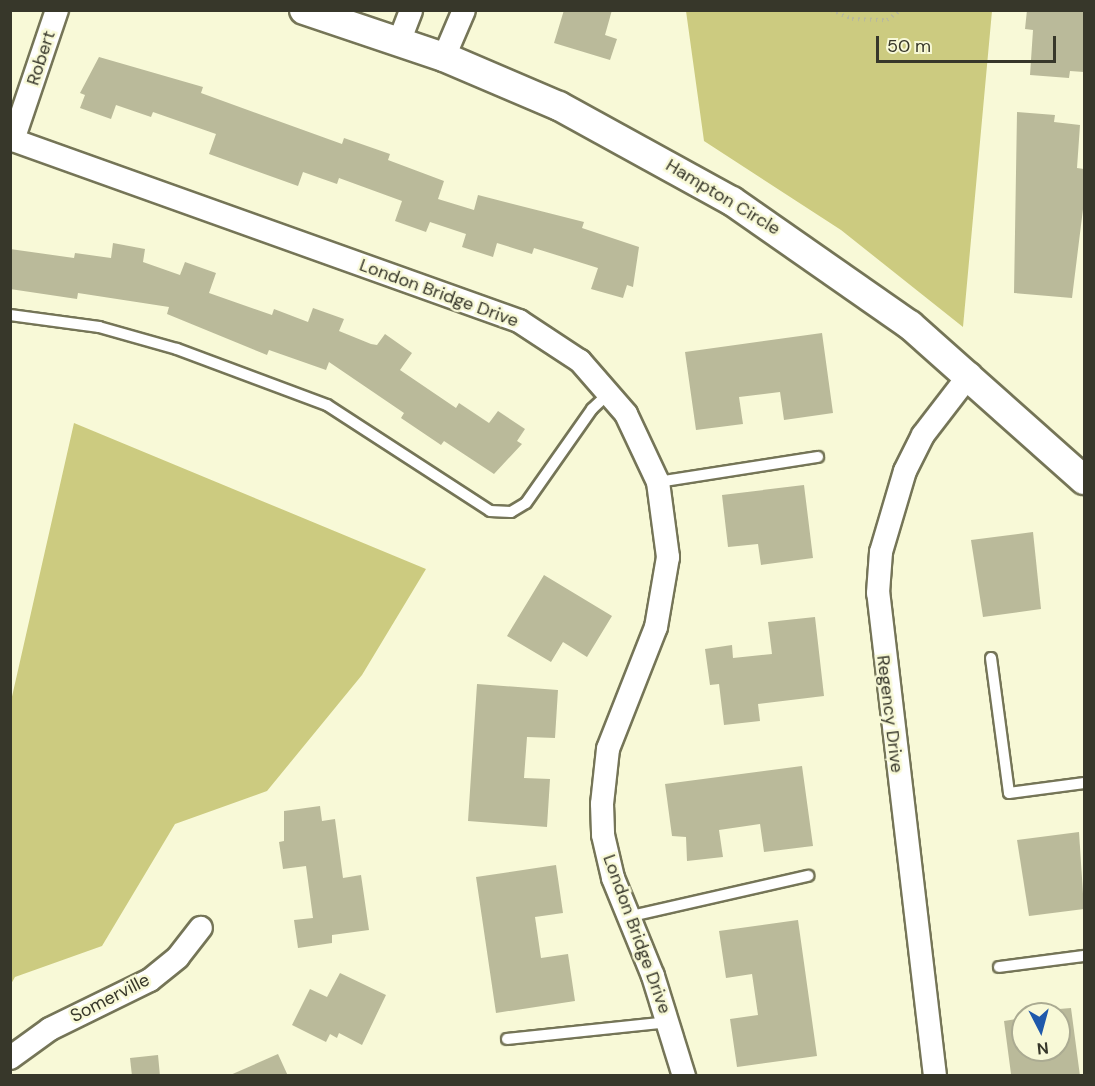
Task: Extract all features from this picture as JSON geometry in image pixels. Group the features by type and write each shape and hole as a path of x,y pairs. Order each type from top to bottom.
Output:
{"street":[{"name":"Robert","path":"12,140 57,10"},
{"name":"Hampton Circle","path":"304,10 444,57 559,106 732,201 866,291 970,374 1084,480"},
{"path":"399,42 411,10"},
{"path":"444,57 464,10"},
{"name":"London Bridge Drive","path":"12,140 519,321 580,361 610,392 637,432 658,482 668,557 664,599 646,655 616,722 603,774 603,835 627,917 669,1022 684,1076"},
{"name":"Regency Drive","path":"935,1076 878,593 881,552 905,471 923,435 970,374"},
{"name":"Somerville","path":"10,1058 50,1029 150,980 178,957 201,928"}],"lane":[{"path":"10,315 99,327 177,349 327,405 490,511 511,512 526,503 592,409 610,392"},
{"path":"658,482 818,457"},
{"path":"991,658 1009,793 1084,783"},
{"path":"627,917 808,876"},
{"path":"999,967 1084,956"},
{"path":"507,1039 669,1022"}],"path":[{"path":"831,10 852,19 887,20 901,10"}],"shaded area":[{"path":"686,11 992,11 963,327 841,230 704,141"},
{"path":"74,423 426,569 362,675 267,791 175,824 102,946 15,977 11,984 11,701"}],"building":[{"path":"564,10 612,10 605,35 617,39 610,60 554,43"},
{"path":"1027,10 1084,10 1084,72 1070,71 1069,78 1030,75 1033,30 1025,29"},
{"path":"99,57 203,87 201,93 342,144 344,138 390,154 388,160 444,181 438,199 474,210 478,195 584,222 582,228 639,247 633,287 627,285 623,298 591,289 598,268 534,248 532,254 497,243 493,257 462,247 466,234 430,222 426,232 395,221 402,201 339,178 337,184 303,172 298,186 209,154 216,134 153,112 151,117 116,105 111,119 80,108 85,95 80,93"},
{"path":"1017,112 1055,115 1054,122 1080,125 1077,168 1084,169 1084,201 1072,298 1014,293"},
{"path":"113,243 145,249 143,262 180,275 185,262 216,273 209,293 272,315 274,309 308,322 313,308 344,319 339,331 371,344 377,345 385,334 412,353 400,370 456,408 459,403 489,423 498,411 525,429 517,441 522,444 494,474 444,441 441,445 401,418 404,413 329,362 326,370 269,350 267,355 167,314 169,307 78,293 77,299 10,289 10,249 74,258 75,253 111,258"},
{"path":"822,333 833,413 784,420 780,392 739,397 743,424 696,430 685,352"},
{"path":"804,485 813,558 761,565 758,544 728,547 722,495"},
{"path":"1033,532 1041,609 983,617 971,540"},
{"path":"544,575 612,616 587,657 563,642 551,662 507,636"},
{"path":"815,617 824,696 758,704 760,721 724,725 719,684 710,685 705,649 732,645 733,658 772,654 768,622"},
{"path":"477,684 558,690 555,738 527,737 524,778 550,779 547,827 468,821"},
{"path":"802,766 813,846 764,852 760,824 719,830 723,857 687,861 686,837 672,836 665,784"},
{"path":"320,806 322,821 335,819 343,878 361,875 369,930 332,935 332,943 298,948 294,920 313,918 306,866 283,869 279,842 284,841 284,811"},
{"path":"1079,832 1084,909 1029,916 1017,840"},
{"path":"556,865 563,913 535,917 541,958 568,954 575,1001 496,1013 476,877"},
{"path":"798,920 817,1056 737,1067 730,1019 758,1015 752,974 726,978 719,931"},
{"path":"340,973 386,995 362,1045 339,1033 337,1038 330,1034 326,1042 292,1025 310,989 327,997"},
{"path":"1071,1008 1080,1076 1011,1074 1004,1021 1011,1020 1011,1062 1071,1062"},
{"path":"278,1054 288,1076 228,1076"},
{"path":"158,1055 160,1076 132,1076 130,1058"}]}
